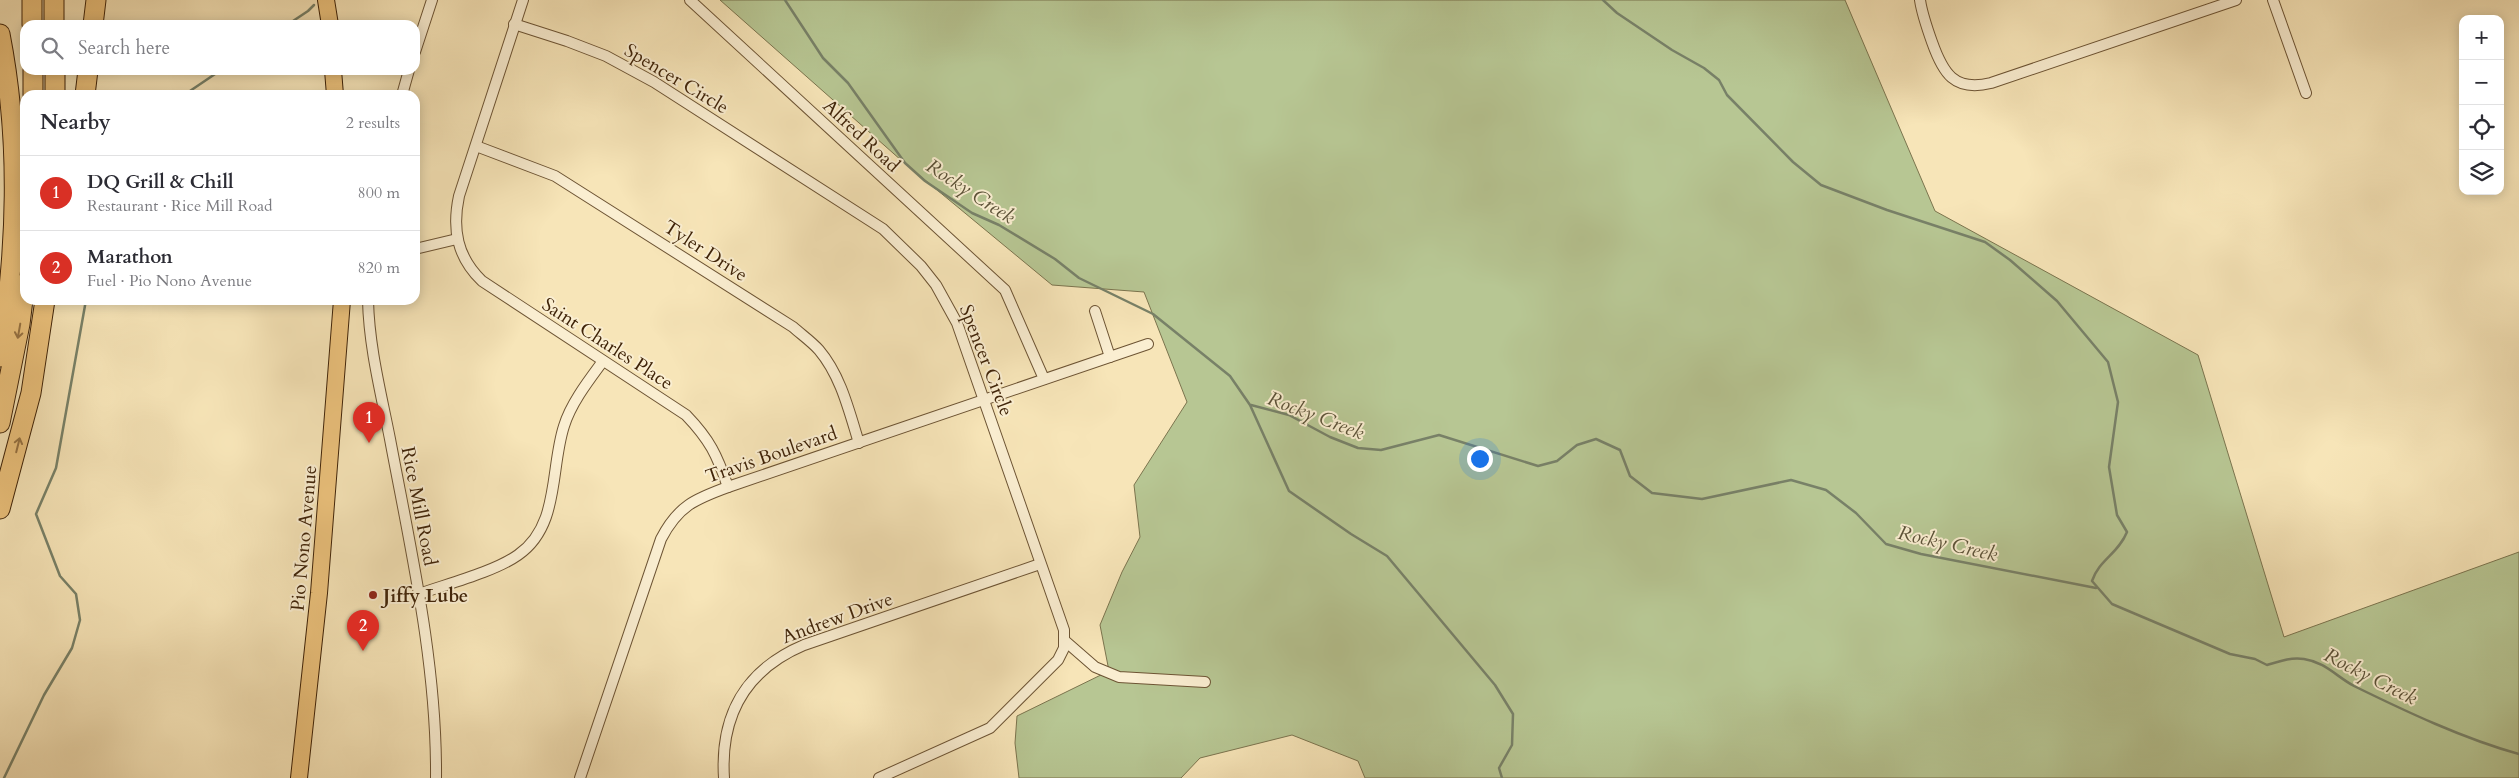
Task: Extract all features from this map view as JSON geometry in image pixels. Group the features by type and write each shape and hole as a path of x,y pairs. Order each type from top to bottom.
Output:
{"highway":[{"path":"32,0 32,20"},
{"path":"54,0 54,20"},
{"path":"94,20 96,0"},
{"path":"0,34 11,101 16,203 10,286 0,357"},
{"path":"33,75 33,90"},
{"path":"55,75 55,90"},
{"path":"86,90 87,75"},
{"path":"0,423 22,305"},
{"path":"0,509 31,392 44,305"},
{"path":"42,326 48,305"}],"main road":[{"path":"326,0 329,20"},
{"path":"333,75 335,90"},
{"name":"Pio Nono Avenue","path":"299,778 319,593 342,305"}],"street":[{"path":"420,37 432,0"},
{"name":"Saint Charles Place","path":"523,0 457,205 457,240 463,257 482,281 686,415 701,431 716,452 728,487"},
{"name":"Alfred Road","path":"690,0 1005,290 1044,379"},
{"path":"1920,0 1930,37 1944,70 1956,80 1971,86 1991,83 2236,0"},
{"path":"2273,0 2306,93"},
{"name":"Spencer Circle","path":"514,24 606,56 654,82 883,229 913,256 948,305 957,323 1064,630 1064,640"},
{"path":"403,90 408,75"},
{"name":"Tyler Drive","path":"476,146 555,176 793,327 818,349 831,367 842,391 859,443"},
{"path":"420,248 457,240"},
{"name":"Rice Mill Road","path":"369,305 376,364 419,594 434,708 436,778"},
{"path":"1095,311 1110,357"},
{"name":"Travis Boulevard","path":"580,778 661,539 672,520 689,503 728,487 1148,344"},
{"path":"419,594 518,556 535,538 544,522 550,503 564,426 603,361"},
{"name":"Andrew Drive","path":"724,778 723,743 733,711 747,686 760,672 781,656 804,644 1040,564"},
{"path":"1064,640 1095,667 1119,678 1205,682"},
{"path":"879,778 990,728 1058,660 1062,655 1064,640"}],"green space":[{"path":"720,0 1845,0 1935,211 2198,355 2284,637 2519,552 2519,778 1365,778 1358,761 1292,735 1200,758 1181,778 1019,778 1015,743 1017,716 1109,671 1100,625 1122,572 1140,537 1134,485 1187,402 1144,292 1052,285 902,161"}],"waterway":[{"name":"Rocky Creek","path":"785,0 823,58 848,83 905,163 925,181 972,213 999,225 1055,259 1079,278 1153,314 1230,376 1250,405 1289,491 1351,534 1387,556 1495,685 1513,714 1512,745 1499,768 1502,778"},
{"path":"1603,0 1617,13 1672,50 1704,68 1719,80 1727,95 1793,162 1821,185 1887,210 1985,242 2010,260 2057,301 2108,362 2118,402 2109,467 2117,515 2127,532 2119,546 2099,568 2092,581 2112,604 2230,654 2255,659 2267,665 2290,659 2318,663 2354,686 2414,715 2477,741 2519,754"},
{"path":"294,20 314,5"},
{"path":"191,90 214,75"},
{"path":"4,778 44,695 72,648 80,620 76,594 60,576 36,514 56,468 85,305"},
{"name":"Rocky Creek","path":"1251,405 1289,415 1330,437 1358,448 1381,450 1439,435 1538,466 1557,461 1577,445 1596,439 1620,450 1630,476 1652,493 1702,499 1791,480 1826,490 1856,513 1886,544 1921,554 2096,588"}],"place":[{"name":"DQ Grill & Chill","path":"369,443"},
{"name":"Jiffy Lube","path":"373,595"},
{"name":"Marathon","path":"363,651"}]}
